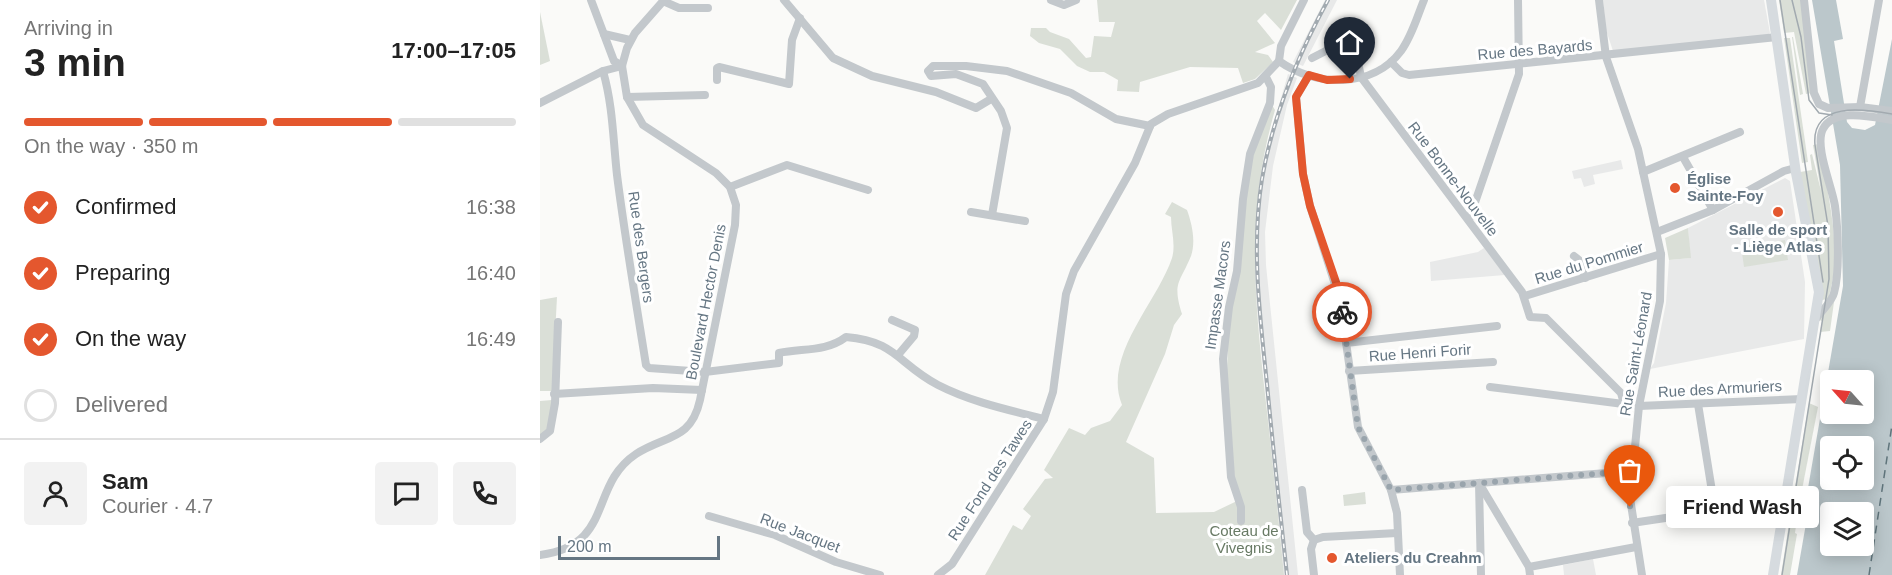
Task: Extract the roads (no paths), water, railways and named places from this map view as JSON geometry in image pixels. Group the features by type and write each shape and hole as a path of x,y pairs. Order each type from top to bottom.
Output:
{"main road":[{"path":"1772,0 1796,168 1810,247 1823,302 1814,325 1773,575"},
{"path":"1810,247 1814,325"}],"street":[{"path":"591,0 614,61 622,66"},
{"path":"708,8 679,8 664,0 630,40 622,66 627,97 643,125 716,172 730,186 787,165 868,190"},
{"path":"784,0 827,53 856,70 888,81 950,96 976,108 991,99"},
{"path":"1052,0 1064,4 1076,0"},
{"path":"1282,63 1281,46 1304,0"},
{"path":"1282,63 1307,75 1337,80 1360,77 1391,62 1407,41 1424,0"},
{"path":"1469,220 1519,74 1518,0"},
{"name":"Rue Saint-Léonard","path":"1599,0 1606,57 1628,114 1661,254 1659,309 1639,406 1630,498 1632,523 1642,575"},
{"path":"1804,0 1814,93 1819,104 1849,112 1892,111"},
{"path":"1860,107 1879,0"},
{"path":"717,80 717,68 719,68 789,84 792,40 800,18"},
{"path":"604,34 630,40"},
{"path":"1312,58 1353,37 1360,77"},
{"name":"Rue des Bayards","path":"1391,62 1402,74 1409,75 1606,57 1777,37"},
{"path":"992,215 1007,128 1001,111 991,99 991,93 982,84 956,74 931,76 928,74 928,69 944,66 1007,71 1071,93 1116,119 1150,126 1168,114 1248,88 1266,77 1282,63"},
{"path":"540,103 603,71 622,66"},
{"name":"Rue des Bergers","path":"603,71 612,101 617,176 646,365 659,370 705,372"},
{"path":"1307,75 1296,97 1303,174 1310,206 1338,288 1358,427 1391,490 1397,513 1400,575"},
{"name":"Impasse Macors","path":"1241,521 1241,507 1231,477 1223,359 1229,307 1237,271 1243,199 1250,154 1270,102 1271,87 1266,77"},
{"name":"Rue Bonne-Nouvelle","path":"1360,77 1525,296"},
{"path":"627,97 705,95"},
{"path":"1811,281 1823,302 1834,295 1836,221 1820,139 1823,128 1831,120 1860,107 1892,120"},
{"name":"Rue Fond des Tawes","path":"938,575 952,564 1044,419 1053,392 1066,294 1074,271 1135,163 1150,126"},
{"path":"1643,172 1740,132"},
{"path":"1683,157 1713,210"},
{"path":"1657,232 1713,210 1784,171 1796,168"},
{"name":"Boulevard Hector Denis","path":"540,555 566,550 588,532 618,471 638,453 684,430 696,413 735,225 736,206 730,186"},
{"path":"971,212 1025,221"},
{"name":"Rue du Pommier","path":"1525,296 1661,254"},
{"path":"1574,256 1579,260 1585,278"},
{"path":"1525,296 1530,317 1546,318 1621,393 1624,404"},
{"path":"892,320 915,330 914,336 898,355"},
{"path":"540,439 550,431 558,322"},
{"path":"1346,343 1497,326"},
{"path":"705,372 779,363 779,353 823,348 835,345 846,337 871,340 898,355 905,364 939,385 981,402 1044,419"},
{"name":"Rue Henri Forir","path":"1349,371 1493,362"},
{"name":"Rue des Armuriers","path":"1490,387 1639,406 1802,399"},
{"path":"554,394 653,388 702,390"},
{"path":"1698,404 1715,510"},
{"path":"1391,490 1632,471"},
{"path":"1479,483 1529,571 1562,561 1636,547"},
{"path":"1479,483 1481,575"},
{"path":"1302,490 1307,532 1314,540"},
{"path":"1632,523 1785,500"},
{"name":"Rue Jacquet","path":"709,516 775,535 827,558 880,575"},
{"path":"1314,540 1323,537 1397,533"},
{"path":"1314,540 1311,549 1314,575"}],"tram line":[{"path":"1780,0 1823,282"},
{"path":"1792,0 1801,37 1809,100 1819,113 1832,115"},
{"path":"1782,575 1829,279 1828,226 1815,145 1816,131 1821,121 1842,111 1892,114"}],"railway":[{"path":"1287,575 1259,307 1257,230 1262,179 1280,109 1296,65 1328,0"}],"place":[{"name":"Église Sainte-Foy","path":"1675,188"},
{"name":"Salle de sport - Liège Atlas","path":"1778,212"},
{"name":"Friend Wash","path":"1630,507"},
{"name":"Ateliers du Creahm","path":"1332,558"}],"park label":[{"name":"Coteau de Vivegnis","path":"1244,540"}]}
